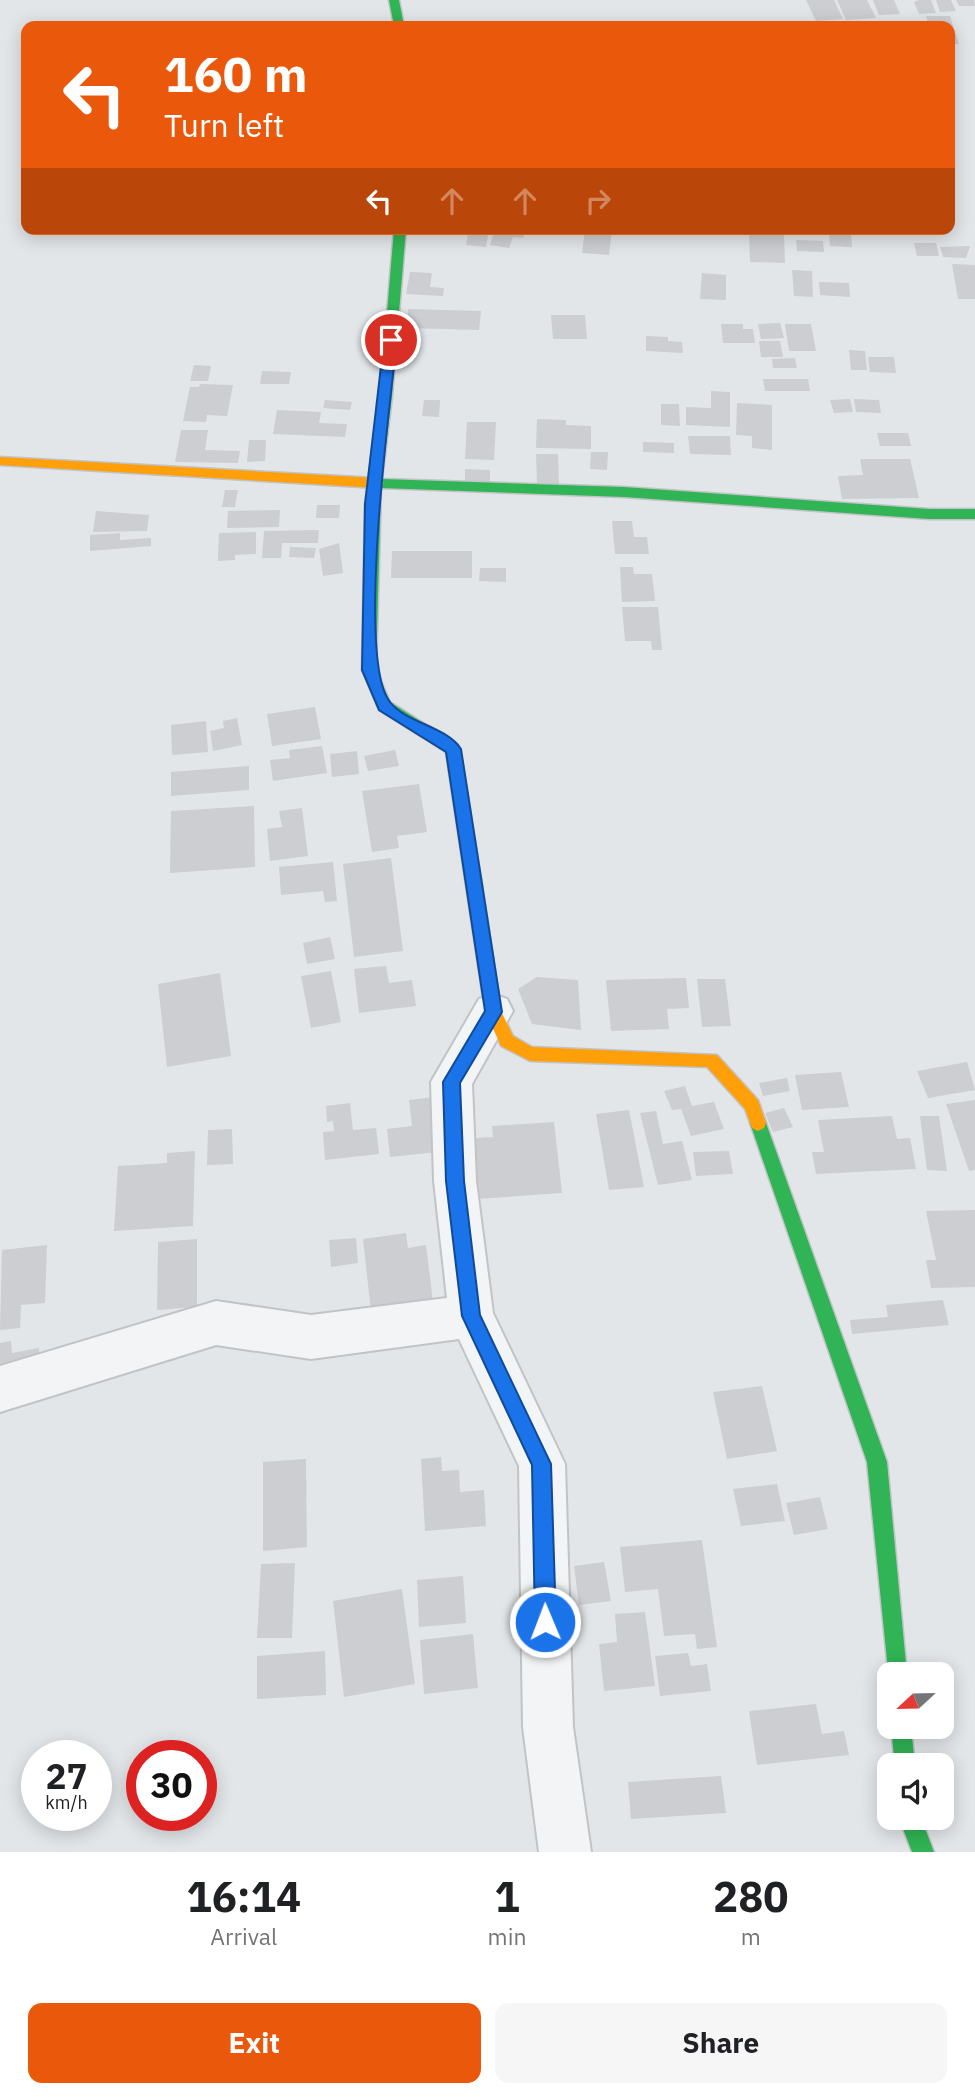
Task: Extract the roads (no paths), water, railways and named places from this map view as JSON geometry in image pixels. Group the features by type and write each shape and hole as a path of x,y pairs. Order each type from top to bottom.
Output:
{"street":[{"path":"394,0 397,21"},
{"path":"399,235 386,396 374,483 369,670 384,706 453,749 494,1012 507,1041 530,1054 711,1060 752,1105 877,1462 896,1662"},
{"path":"0,461 374,483 624,492 929,514 975,514"},
{"path":"494,1012 451,1082 455,1181 471,1316 542,1464 548,1727 565,1852"},
{"path":"0,1389 216,1323 311,1337 471,1316"},
{"path":"915,1830 923,1852"}]}
